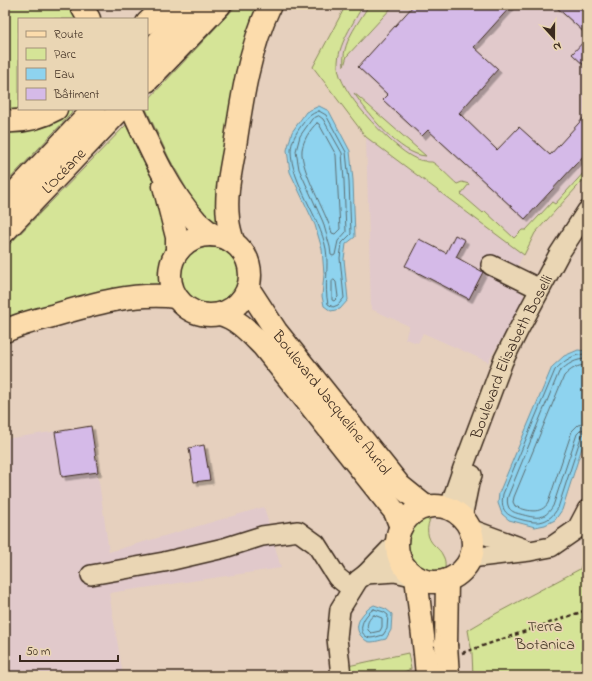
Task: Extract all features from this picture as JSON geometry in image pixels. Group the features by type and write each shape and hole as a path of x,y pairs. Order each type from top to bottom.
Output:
{"main road":[{"path":"81,5 88,18"},
{"path":"148,22 166,5"},
{"path":"148,53 193,5"},
{"path":"148,80 220,5"},
{"path":"233,242 228,220 227,205 233,156 246,77 258,33 270,5"},
{"path":"5,121 16,122 31,119 54,110"},
{"name":"L’Océane","path":"5,203 93,110"},
{"name":"L’Océane","path":"5,231 120,110"},
{"path":"132,110 159,168 196,221 212,235"},
{"path":"159,168 174,223 177,238 177,252"},
{"path":"212,235 223,237 233,242 242,250 248,260 250,271 248,288 243,298 236,306 220,314 204,315 193,312 183,306 176,297 171,286 170,274 172,263 177,252 186,243 200,236 212,235"},
{"name":"Boulevard Jacqueline Auriol","path":"248,288 276,331 400,486 426,507"},
{"path":"5,331 64,312 119,299 151,296 176,297"},
{"name":"Boulevard Jacqueline Auriol","path":"220,314 234,320 247,330 263,346 395,512 399,535"},
{"path":"438,506 460,519 473,543 470,558 466,566 459,573 447,580 432,582 416,577 401,563 398,553 399,535 410,515 415,511 426,507 438,506"},
{"path":"416,577 427,676"},
{"path":"447,580 454,649 448,676"}],"street":[{"name":"Boulevard Elisabeth Boselli","path":"460,519 463,468 504,361 519,328 559,254 587,212"},
{"path":"530,551 460,519 470,482 498,405 535,322 575,250 587,232"},
{"path":"491,265 540,289"},
{"path":"470,558 551,547 577,529 587,510"},
{"path":"91,575 164,562 224,548 262,536 298,531 316,544 337,577 352,589"},
{"path":"341,676 336,638 340,609 358,580 366,574 399,535"},
{"path":"366,574 395,572 416,577"}],"path":[{"path":"454,649 587,610"}],"shaded area":[{"path":"346,5 587,5 587,176 535,233 510,280 515,283 526,298 488,362 423,333 418,343 405,339 409,326 371,309 366,137 313,67"},
{"path":"91,426 109,552 264,507 281,568 109,593 123,675 9,676 5,654 5,439"}],"green space":[{"path":"5,5 69,5 76,18 18,18 18,110 22,110 5,112"},
{"path":"237,5 263,5 219,221 216,223 210,220 197,207 169,158 146,110 148,110 148,100"},
{"path":"346,5 363,5 343,42 338,58 340,76 346,89 355,102 377,128 409,155 434,163 457,184 462,182 469,184 461,194 483,213 485,211 514,238 522,230 526,230 552,202 555,204 587,169 587,176 535,233 524,255 366,137 313,67"},
{"path":"369,5 394,5 347,56 344,66 345,49 351,34"},
{"path":"354,93 426,156 416,154 395,141 376,122"},
{"path":"63,110 71,110 72,112 5,184 5,127"},
{"path":"126,125 155,184 171,238 158,271 162,289 5,326 5,249"},
{"path":"204,247 216,247 226,251 235,260 239,270 239,282 231,297 216,305 204,305 194,301 185,292 181,282 181,270 185,260 194,251"},
{"path":"431,517 428,525 428,536 444,558 445,571 430,572 419,568 411,560 407,551 407,540 410,530 418,522"},
{"name":"Terra Botanica","path":"587,550 587,676 473,676 472,653 468,630 580,569"},
{"path":"408,653 411,669 395,676 349,676 348,666"}],"water":[{"path":"319,106 329,111 350,151 353,180 355,237 346,244 344,259 348,300 340,309 331,311 324,306 322,296 324,274 322,249 315,225 290,172 287,150 292,132 306,112"},
{"path":"578,350 587,351 587,432 562,510 555,520 545,525 535,527 509,520 502,514 498,503 499,493 552,367 564,356"},
{"path":"374,605 386,609 392,614 391,630 386,639 370,642 364,639 359,633 358,624 362,615"}],"building":[{"path":"414,5 512,5 474,47 498,69 459,113 497,150 519,127 550,155 587,114 587,152 525,219 428,130 422,136 383,100 388,95 358,67"},
{"path":"554,5 587,5 587,35 575,24"},
{"path":"587,38 587,68 572,54"},
{"path":"455,235 465,240 456,257 483,272 469,299 405,266 419,239 446,253"},
{"path":"91,426 98,472 62,477 55,432"},
{"path":"204,445 210,480 194,482 189,448"}]}
